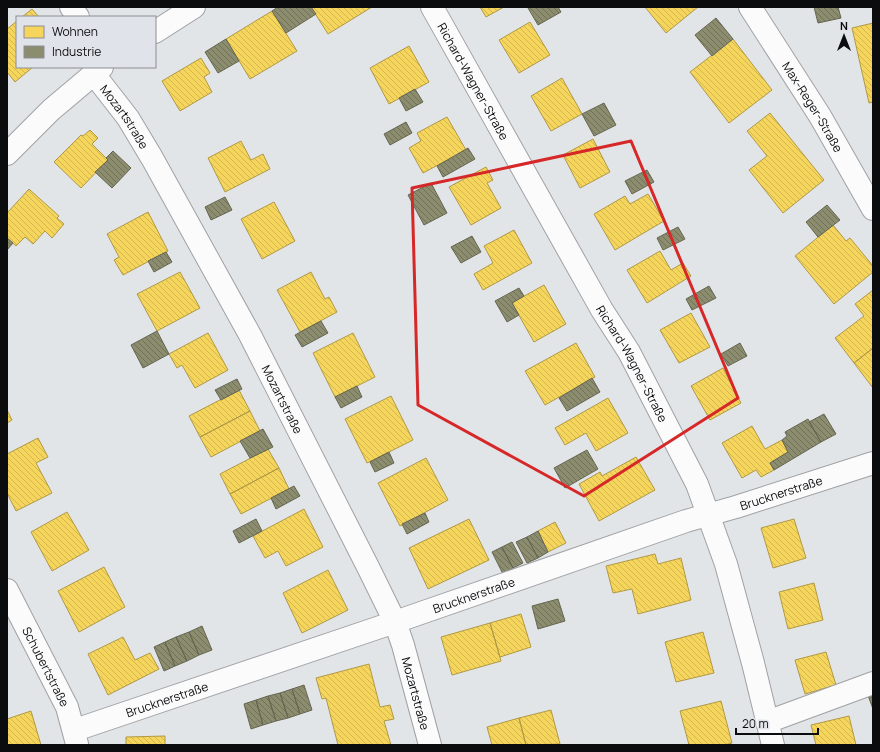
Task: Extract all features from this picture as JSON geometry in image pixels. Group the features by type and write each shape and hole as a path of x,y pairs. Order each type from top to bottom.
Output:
{"street":[{"path":"71,7 77,16"},
{"path":"156,31 194,7"},
{"name":"Richard-Wagner-Straße","path":"432,7 602,310 629,352 697,484 730,578 773,745"},
{"name":"Max-Reger-Straße","path":"750,7 820,116 873,209"},
{"path":"7,154 51,110 98,70"},
{"name":"Mozartstraße","path":"98,70 128,118 250,335 395,622 403,645 430,745"},
{"name":"Brucknerstraße","path":"76,738 395,622 708,514 736,507 873,463"},
{"name":"Schubertstraße","path":"7,590 67,707 76,738"},
{"path":"767,722 873,683"}],"highlighted area":[{"path":"631,141 738,398 584,496 418,405 412,188"}],"building: Wohnen":[{"path":"311,7 372,7 328,34"},
{"path":"480,7 504,7 486,17"},
{"path":"645,7 698,7 666,33"},
{"path":"32,9 38,16 23,16"},
{"path":"272,11 297,51 250,79 226,39"},
{"path":"16,22 16,68 32,68 15,82 7,72 7,29"},
{"path":"530,22 550,55 519,73 499,40"},
{"path":"873,23 873,102 869,103 852,28"},
{"path":"733,39 772,90 729,123 690,72"},
{"path":"409,46 429,82 389,104 370,68"},
{"path":"201,58 210,73 204,77 212,92 180,111 162,81"},
{"path":"562,78 582,114 551,131 531,96"},
{"path":"770,113 824,180 783,213 749,170 767,156 747,131"},
{"path":"447,117 466,150 423,173 409,148 421,141 417,133"},
{"path":"90,130 98,138 92,144 108,160 81,188 54,162 81,135 83,136"},
{"path":"593,139 610,172 580,188 563,155"},
{"path":"241,141 251,160 263,154 270,169 225,192 208,158"},
{"path":"486,167 493,180 487,183 501,208 471,225 449,187"},
{"path":"29,189 59,216 57,218 64,224 52,238 45,231 33,244 25,237 16,246 7,238 7,213"},
{"path":"648,194 664,221 615,250 594,214 625,196 630,204"},
{"path":"274,202 295,241 262,259 241,219"},
{"path":"148,212 168,251 123,275 114,260 119,257 107,234"},
{"path":"833,225 846,241 850,238 873,266 873,272 834,304 795,256"},
{"path":"514,230 532,263 483,290 474,274 493,263 484,246"},
{"path":"660,251 671,270 683,263 691,276 647,303 627,270"},
{"path":"180,272 200,308 157,331 137,294"},
{"path":"311,272 325,299 329,297 337,312 300,332 277,290"},
{"path":"544,285 566,324 534,342 512,303"},
{"path":"873,290 873,348 854,363 835,338 864,316 855,304"},
{"path":"691,313 710,347 679,363 660,330"},
{"path":"208,333 228,370 195,388 182,365 177,368 169,354"},
{"path":"353,333 375,377 335,397 313,353"},
{"path":"576,343 595,377 545,405 525,371"},
{"path":"873,348 873,388 854,363"},
{"path":"723,368 741,403 710,420 691,386"},
{"path":"239,390 250,411 200,437 189,416"},
{"path":"391,396 413,440 367,463 345,419"},
{"path":"608,398 628,433 596,451 586,433 565,445 555,428"},
{"path":"7,410 12,420 7,423"},
{"path":"250,411 260,431 211,457 200,437"},
{"path":"752,426 765,449 782,440 788,452 770,463 774,470 761,477 756,470 742,478 722,443"},
{"path":"38,438 48,457 36,463 52,493 16,511 7,493 7,454"},
{"path":"268,449 279,468 230,494 220,474"},
{"path":"636,457 655,490 599,521 579,484 600,472 602,476"},
{"path":"426,458 448,500 400,526 378,483"},
{"path":"279,468 289,489 241,514 230,494"},
{"path":"304,509 323,547 286,566 278,551 265,558 253,536"},
{"path":"67,512 89,550 52,571 31,532"},
{"path":"469,519 489,560 428,589 409,548"},
{"path":"794,519 806,558 773,568 761,528"},
{"path":"555,522 566,543 548,552 538,531"},
{"path":"655,554 658,564 681,558 691,600 638,614 632,589 613,593 606,566"},
{"path":"104,567 125,607 79,632 58,591"},
{"path":"328,570 348,610 302,633 283,593"},
{"path":"814,583 823,620 788,629 779,592"},
{"path":"521,614 531,647 500,657 490,623"},
{"path":"490,623 501,661 452,675 441,637"},
{"path":"703,632 714,673 676,682 665,642"},
{"path":"123,637 135,660 150,653 159,669 108,695 88,654"},
{"path":"826,652 836,685 805,694 795,660"},
{"path":"369,664 380,707 390,705 394,719 384,721 391,745 338,745 326,698 322,699 316,678"},
{"path":"721,701 732,743 724,745 689,745 680,711"},
{"path":"551,710 560,744 526,745 519,718"},
{"path":"31,711 41,745 7,745 7,719"},
{"path":"849,716 856,745 816,745 811,725"},
{"path":"519,718 526,745 492,745 487,727"},
{"path":"165,736 165,745 126,745 126,737"}],"building: Industrie":[{"path":"278,7 311,7 316,14 286,33 272,11"},
{"path":"558,7 561,12 538,25 528,8"},
{"path":"814,7 838,7 841,18 818,23"},
{"path":"716,18 733,39 712,56 695,35"},
{"path":"226,39 239,61 218,73 205,52"},
{"path":"415,89 423,102 406,111 399,98"},
{"path":"604,103 616,125 594,136 582,114"},
{"path":"406,122 412,133 390,145 384,134"},
{"path":"468,148 475,159 443,177 437,166"},
{"path":"113,151 131,168 112,188 95,172 108,160 106,158"},
{"path":"647,170 654,182 632,194 625,181"},
{"path":"431,183 447,213 424,225 408,195"},
{"path":"225,197 232,210 211,220 205,207"},
{"path":"827,205 840,220 818,237 806,222"},
{"path":"678,227 685,239 663,250 657,238"},
{"path":"472,236 481,252 461,263 451,247"},
{"path":"7,238 13,243 7,250"},
{"path":"166,252 172,262 154,272 148,261"},
{"path":"709,286 716,298 692,310 686,299"},
{"path":"519,288 524,296 512,303 519,315 507,322 495,301"},
{"path":"321,321 328,333 302,347 295,335"},
{"path":"157,331 169,354 143,368 131,345"},
{"path":"740,343 747,356 728,366 721,354"},
{"path":"592,378 600,392 567,411 559,398"},
{"path":"237,379 242,389 221,400 215,390"},
{"path":"357,386 362,397 341,408 335,397"},
{"path":"824,414 836,434 821,442 809,422"},
{"path":"808,419 821,442 774,470 770,463 788,452 782,440 787,436 785,432"},
{"path":"263,429 273,447 250,458 240,441"},
{"path":"587,450 598,469 565,488 554,468"},
{"path":"389,452 394,463 375,472 370,462"},
{"path":"294,486 300,496 276,509 271,498"},
{"path":"425,513 429,522 407,534 402,524"},
{"path":"256,519 262,531 239,543 233,531"},
{"path":"538,531 548,552 538,558 527,537"},
{"path":"527,537 538,558 527,563 516,542"},
{"path":"512,542 523,563 513,568 502,547"},
{"path":"502,547 513,568 503,574 492,552"},
{"path":"558,599 565,621 538,629 532,606"},
{"path":"202,626 212,650 199,655 189,632"},
{"path":"189,632 199,655 187,661 176,637"},
{"path":"176,637 187,661 175,666 165,642"},
{"path":"165,642 175,666 164,671 154,647"},
{"path":"304,685 312,710 300,714 292,689"},
{"path":"873,687 873,709 866,690"},
{"path":"292,689 300,714 288,718 280,693"},
{"path":"280,693 288,718 276,721 268,696"},
{"path":"268,696 276,721 263,725 256,700"},
{"path":"256,700 263,725 251,729 244,704"}]}
